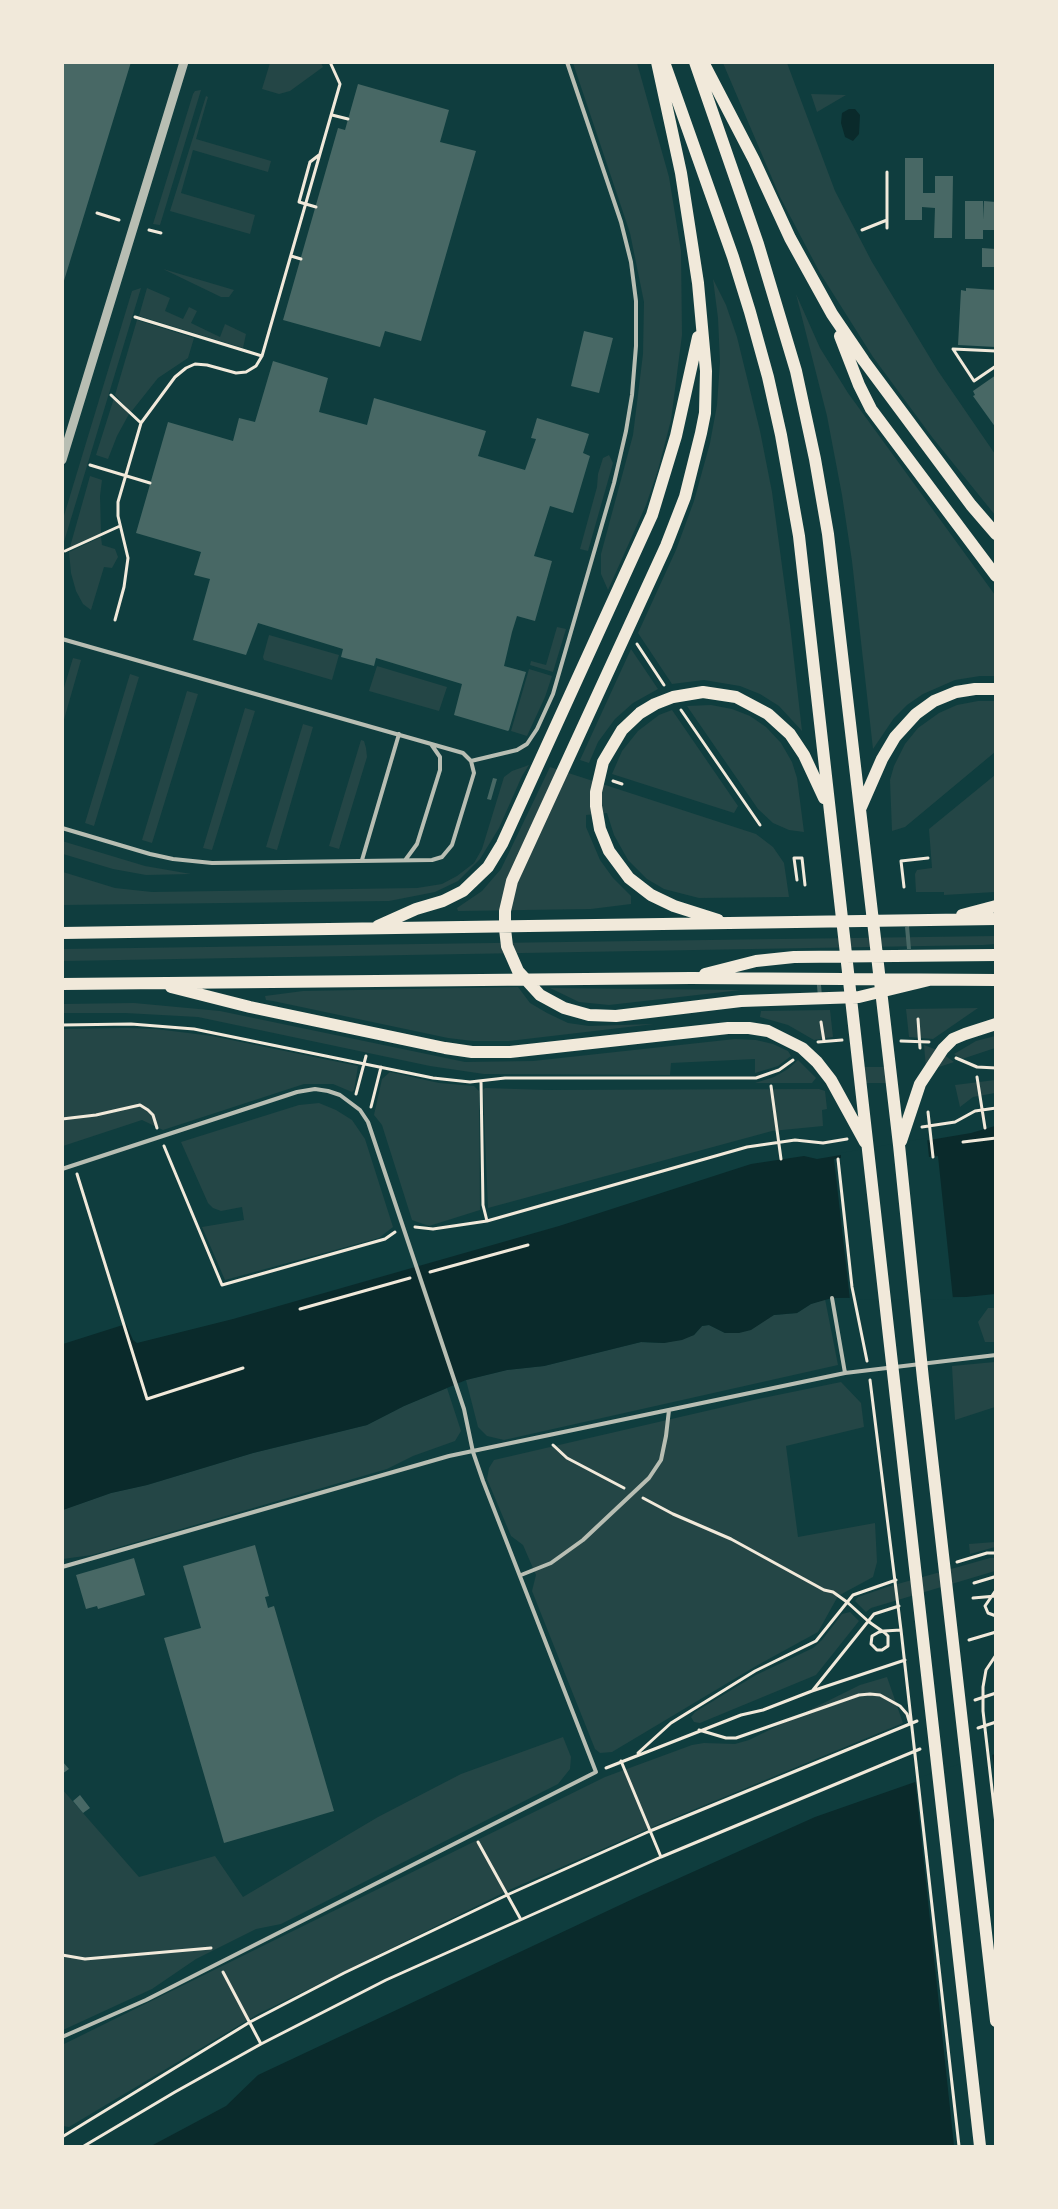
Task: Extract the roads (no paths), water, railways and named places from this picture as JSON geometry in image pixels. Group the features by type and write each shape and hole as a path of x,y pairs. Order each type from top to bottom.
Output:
{"main road":[{"path":"657,62 688,210 698,283 700,325 706,371 702,433 685,497 656,567 520,862 507,898 504,923 507,946 518,970 535,991 552,1003 589,1015 616,1016 741,1001 859,997 928,980"},
{"path":"664,62 733,257 768,377 779,425 800,546 980,2146"},
{"path":"695,62 750,219 796,371 828,534 900,1146 924,1379 996,2021"},
{"path":"703,62 754,160 790,238 832,314 971,505 996,534"},
{"path":"832,314 859,385 871,409 995,575"},
{"path":"371,928 416,909 443,901 473,883 488,867 499,850 652,515 670,461 700,325"},
{"path":"860,809 870,784 895,738 916,714 943,697 965,690 996,689"},
{"path":"726,923 651,895 629,878 609,851 600,829 597,815 597,782 608,751 631,720 655,704 686,694 718,693 751,703 777,720 790,734 804,755 830,812"},
{"path":"946,920 996,906"},
{"path":"62,933 996,919"},
{"path":"691,978 756,961 794,957 996,955"},
{"path":"62,984 691,978 996,980"},
{"path":"154,982 250,1008 472,1052 510,1052 728,1028 750,1028 768,1031 802,1048 817,1062 831,1080 869,1150"},
{"path":"900,1146 914,1097 933,1061 953,1039 976,1029 996,1024"}],"street":[{"path":"62,460 184,62"}],"lane":[{"path":"471,761 492,754 517,750 527,744 537,729 553,694 614,483 632,395 636,346 636,301 631,262 621,222 567,62"},
{"path":"62,639 463,753 474,767 473,778 450,850 435,859 195,862 150,854 62,828"},
{"path":"362,860 399,734"},
{"path":"406,859 417,844 440,770 438,752 429,743"},
{"path":"62,1169 297,1092 315,1089 328,1091 354,1104 368,1122 464,1409 473,1452 483,1481 596,1772 146,2000 62,2037"},
{"path":"832,1298 845,1373"},
{"path":"62,1568 449,1456 845,1373 996,1355"},
{"path":"521,1575 551,1563 583,1540 649,1478 661,1460 669,1410"}]}
